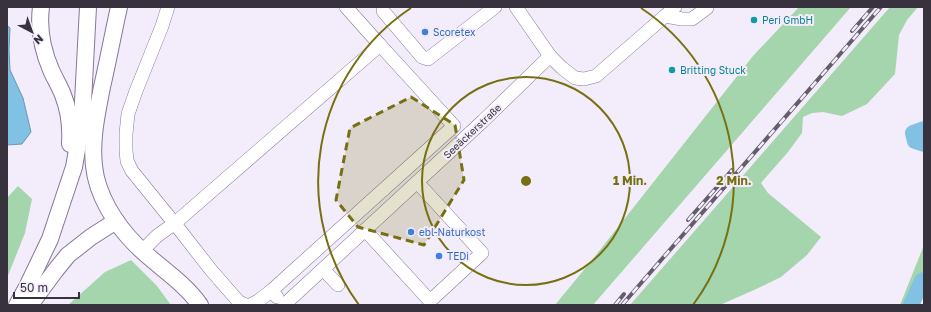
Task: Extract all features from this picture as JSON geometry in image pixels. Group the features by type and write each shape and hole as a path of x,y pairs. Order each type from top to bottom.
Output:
{"main road":[{"path":"41,7 39,20 42,46 51,71 63,95 70,120 71,142 50,239"},
{"path":"17,305 50,239 74,166 82,121 88,7"},
{"path":"119,7 96,117 94,167 99,187 106,205 116,221 136,245 173,277 200,305"},
{"path":"30,305 68,255 91,237 116,221"}],"street":[{"path":"168,7 128,114 126,134 127,161 132,171 220,281 238,301 246,305"},
{"path":"250,305 271,292 454,126 346,7"},
{"path":"384,11 422,57 428,59 495,7"},
{"path":"516,7 550,56 575,78 584,79 596,76 670,11 682,19 692,19 707,8 706,7"},
{"path":"142,251 157,236 175,223 380,45"},
{"name":"Seeäckerstraße","path":"285,305 483,121 550,56"},
{"path":"365,230 430,300 485,256 417,182"},
{"path":"323,269 338,285"},
{"path":"271,292 285,305"}],"highlighted area":[{"path":"411,97 455,125 464,180 424,245 358,227 336,200 350,128"}],"green space":[{"path":"799,7 851,7 593,305 555,305 753,56"},
{"path":"890,7 918,7 907,20 899,35 895,74 867,104 842,116 823,112 812,113 803,117 802,133 788,152 761,183 768,193 821,237 807,255 781,277 720,305 630,305"},
{"path":"924,123 924,149 910,145 907,128"},
{"path":"18,186 32,199 25,233 7,278 7,198"},
{"path":"924,245 924,294 920,305 900,305"},
{"path":"131,260 157,286 171,305 68,305 105,272"}],"water":[{"path":"7,25 10,28 10,70 23,98 31,132 22,144 7,145"}],"waterway":[{"path":"924,129 913,133 915,141 924,144"},
{"path":"911,305 922,281 924,280"}],"railway":[{"path":"852,31 873,7"},
{"path":"622,305 881,7"},
{"path":"688,220 732,170"},
{"path":"615,305 624,294"}],"place":[{"name":"Peri GmbH","path":"754,20"},
{"name":"Scoretex","path":"425,32"},
{"name":"Britting Stuck","path":"672,70"},
{"name":"ebl-Naturkost","path":"411,232"},
{"name":"TEDi","path":"439,256"}]}
